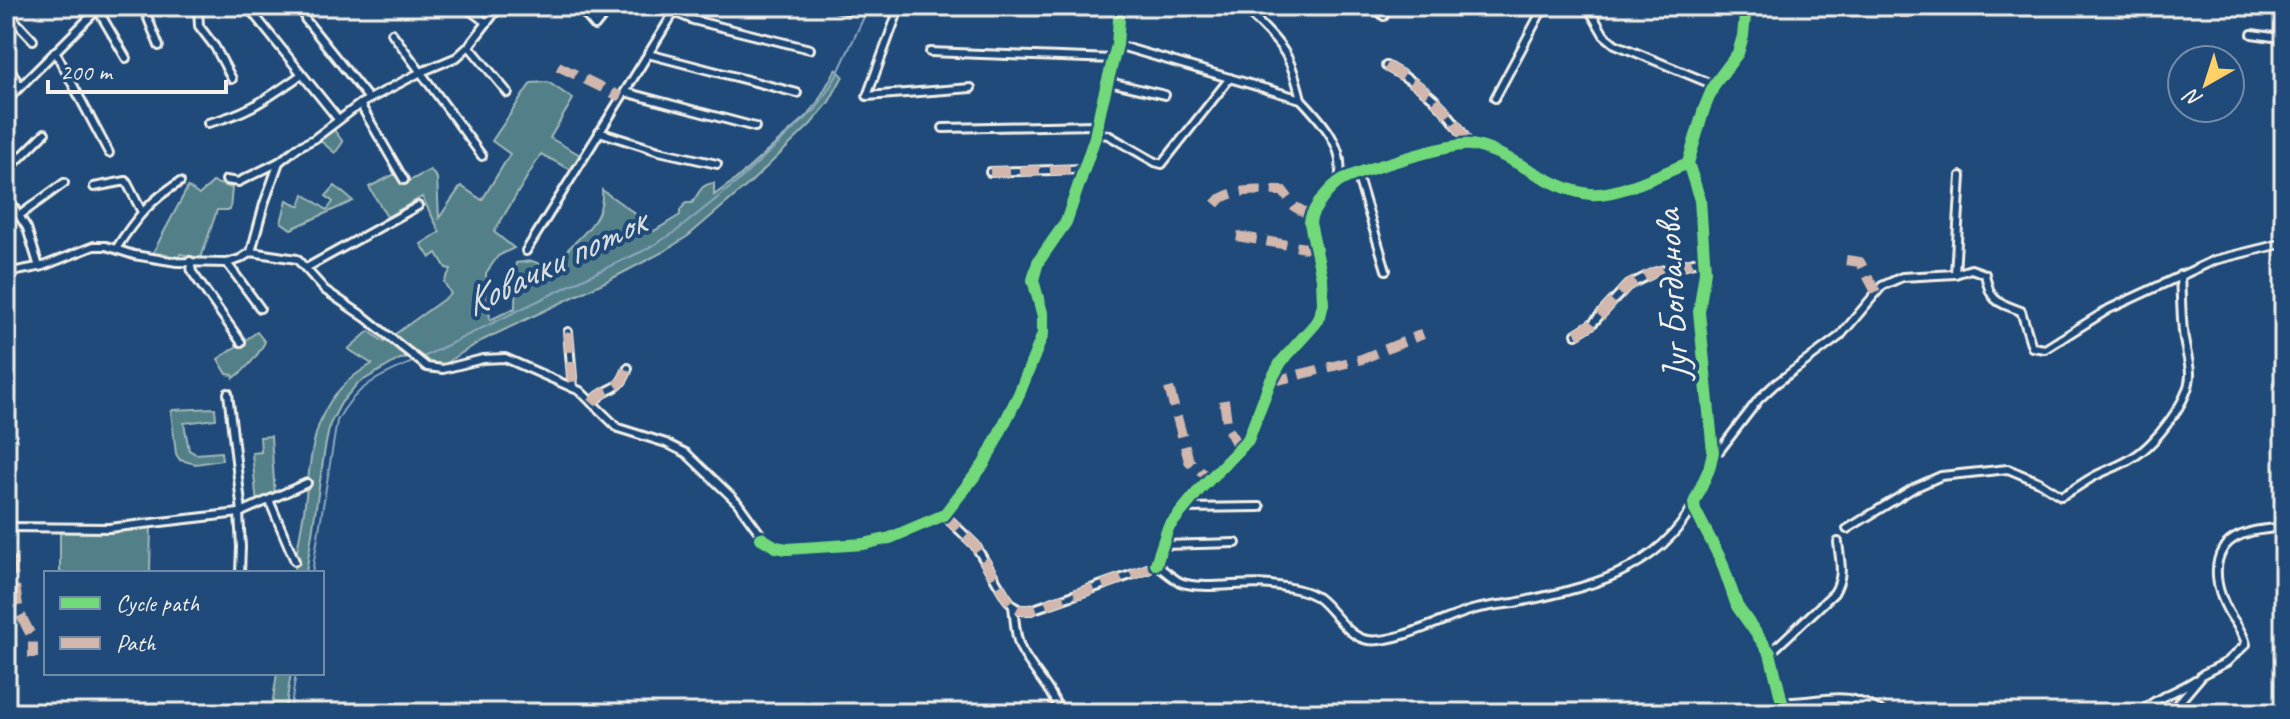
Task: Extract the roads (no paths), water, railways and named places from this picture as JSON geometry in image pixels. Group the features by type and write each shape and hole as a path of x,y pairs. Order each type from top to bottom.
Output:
{"street":[{"path":"143,6 159,46"},
{"path":"198,6 199,26 215,47 232,79"},
{"path":"464,6 487,23"},
{"path":"226,180 238,182 279,162 360,104 451,60 469,46 500,6"},
{"path":"578,6 595,26 611,6"},
{"path":"831,6 849,10"},
{"path":"900,6 867,96 971,88"},
{"path":"6,273 39,267 94,246 160,260 227,263 251,252 293,258 325,290 366,318 423,365 443,369 483,359 505,358 580,391 618,428 666,443 686,453 737,502 763,540 787,549 864,544 890,538 944,515 984,464 1019,394 1043,334 1043,316 1033,280 1038,262 1066,222 1084,169 1109,82 1117,45 1120,6"},
{"path":"1373,6 1384,16"},
{"path":"1495,98 1540,14 1550,6"},
{"path":"1583,6 1589,9 1604,35 1615,44 1714,85"},
{"name":"Југ Богданова","path":"1156,564 1183,583 1251,583 1300,590 1316,596 1354,635 1381,642 1475,609 1515,603 1626,571 1648,558 1671,538 1694,503 1713,452 1699,312 1705,271 1700,200 1688,163 1714,85 1738,53 1746,6"},
{"path":"2264,6 2284,13"},
{"path":"6,101 100,8 126,58"},
{"path":"526,251 676,9 693,20 810,49"},
{"path":"6,11 33,40"},
{"path":"252,12 338,119"},
{"path":"1013,606 1031,610 1156,564 1168,528 1248,440 1281,362 1320,316 1322,278 1310,215 1338,182 1340,161 1321,119 1301,99 1288,56 1277,40 1253,17"},
{"path":"305,19 369,99"},
{"path":"392,33 482,156"},
{"path":"2252,34 2284,35"},
{"path":"1117,45 1301,99"},
{"path":"469,46 508,93"},
{"path":"55,51 109,153"},
{"path":"930,52 1114,59"},
{"path":"648,54 797,93"},
{"path":"6,61 20,87"},
{"path":"1386,66 1417,83 1444,109 1469,144"},
{"path":"208,123 253,108 301,75"},
{"path":"943,128 1096,129 1162,164 1230,78"},
{"path":"1109,82 1165,95"},
{"path":"625,92 755,127"},
{"path":"360,104 404,180"},
{"path":"599,132 659,151 717,164"},
{"path":"6,172 45,133"},
{"path":"1338,182 1441,149 1469,144 1569,189 1592,195 1620,190 1688,163"},
{"path":"251,252 279,162"},
{"path":"990,172 1084,169"},
{"path":"1357,174 1386,270"},
{"path":"1955,274 1961,176"},
{"path":"94,187 126,181 142,212"},
{"path":"116,249 156,197 180,182"},
{"path":"20,215 64,183"},
{"path":"6,195 27,228 39,267"},
{"path":"306,268 418,206"},
{"path":"1713,452 1720,450 1759,399 1774,385 1840,336 1882,286 1902,277 1955,274 1971,269 1985,274 1989,292 1997,302 2021,311 2032,347 2045,349 2109,309 2180,275 2215,260 2284,243"},
{"path":"1576,334 1592,324 1627,286 1653,273 1705,259"},
{"path":"190,261 192,272 241,342"},
{"path":"227,263 260,308"},
{"path":"1847,529 1914,488 1941,476 2008,469 2039,482 2061,496 2135,457 2183,403 2187,392 2190,375 2183,331 2180,275"},
{"path":"568,332 573,388"},
{"path":"592,403 599,394 619,387 628,368"},
{"path":"228,393 240,513 240,571"},
{"path":"6,527 109,528 240,513 307,483"},
{"path":"269,500 295,561"},
{"path":"1694,503 1721,560 1737,606 1770,653 1782,702 1779,713"},
{"path":"1184,508 1260,507"},
{"path":"944,515 975,545 1013,606 1023,652 1052,694 1060,713"},
{"path":"2140,713 2153,702 2227,662 2246,644 2244,635 2227,609 2215,564 2223,549 2237,537 2284,527"},
{"path":"1770,653 1834,593 1840,583 1842,561 1838,542"},
{"path":"1162,545 1236,543"},
{"path":"2170,713 2203,674"},
{"path":"1782,702 1835,696 1865,702 1884,713"}],"waterway":[{"name":"Ковачки поток","path":"421,358 643,251 674,233 737,182 816,109 836,77 869,6"},
{"name":"Ковачки поток","path":"312,571 337,421 352,399 370,383 415,361"},
{"name":"Ковачки поток","path":"290,713 296,675"}]}
